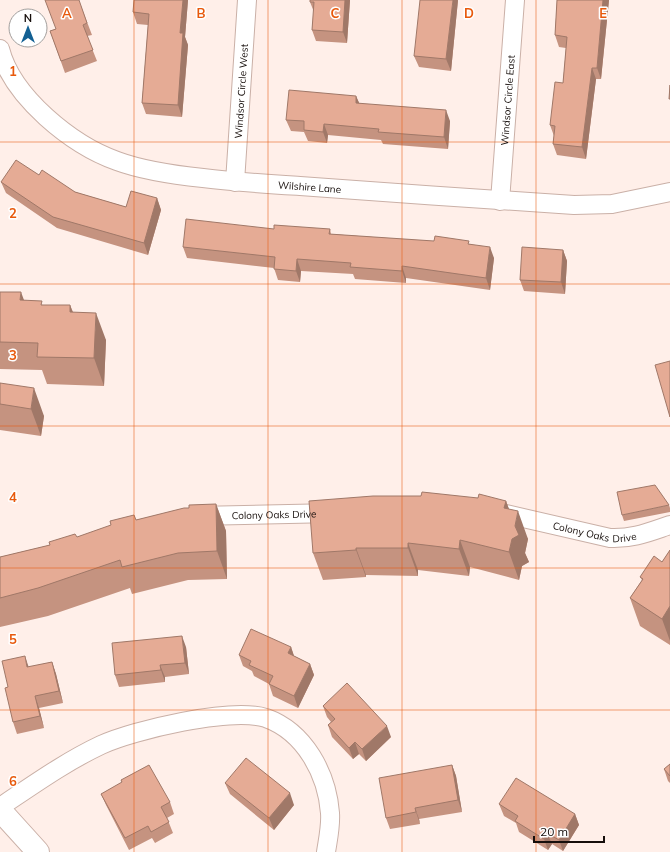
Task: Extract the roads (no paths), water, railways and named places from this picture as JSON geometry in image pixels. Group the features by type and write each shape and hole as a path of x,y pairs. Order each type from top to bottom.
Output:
{"street":[{"name":"Windsor Circle West","path":"235,182 247,0"},
{"name":"Windsor Circle East","path":"500,201 515,0"},
{"name":"Wilshire Lane","path":"0,49 10,73 26,97 43,115 62,131 88,147 116,161 144,170 235,182 500,201 592,205 612,204 670,192"},
{"name":"Colony Oaks Drive","path":"481,509 610,538 624,539 670,525"},
{"name":"Colony Oaks Drive","path":"178,517 353,512"},
{"path":"0,807 68,761 102,744 145,730 181,722 245,715 266,718 287,729 311,754 323,779 328,796 330,830 326,852"},
{"path":"0,810 38,852"}]}
